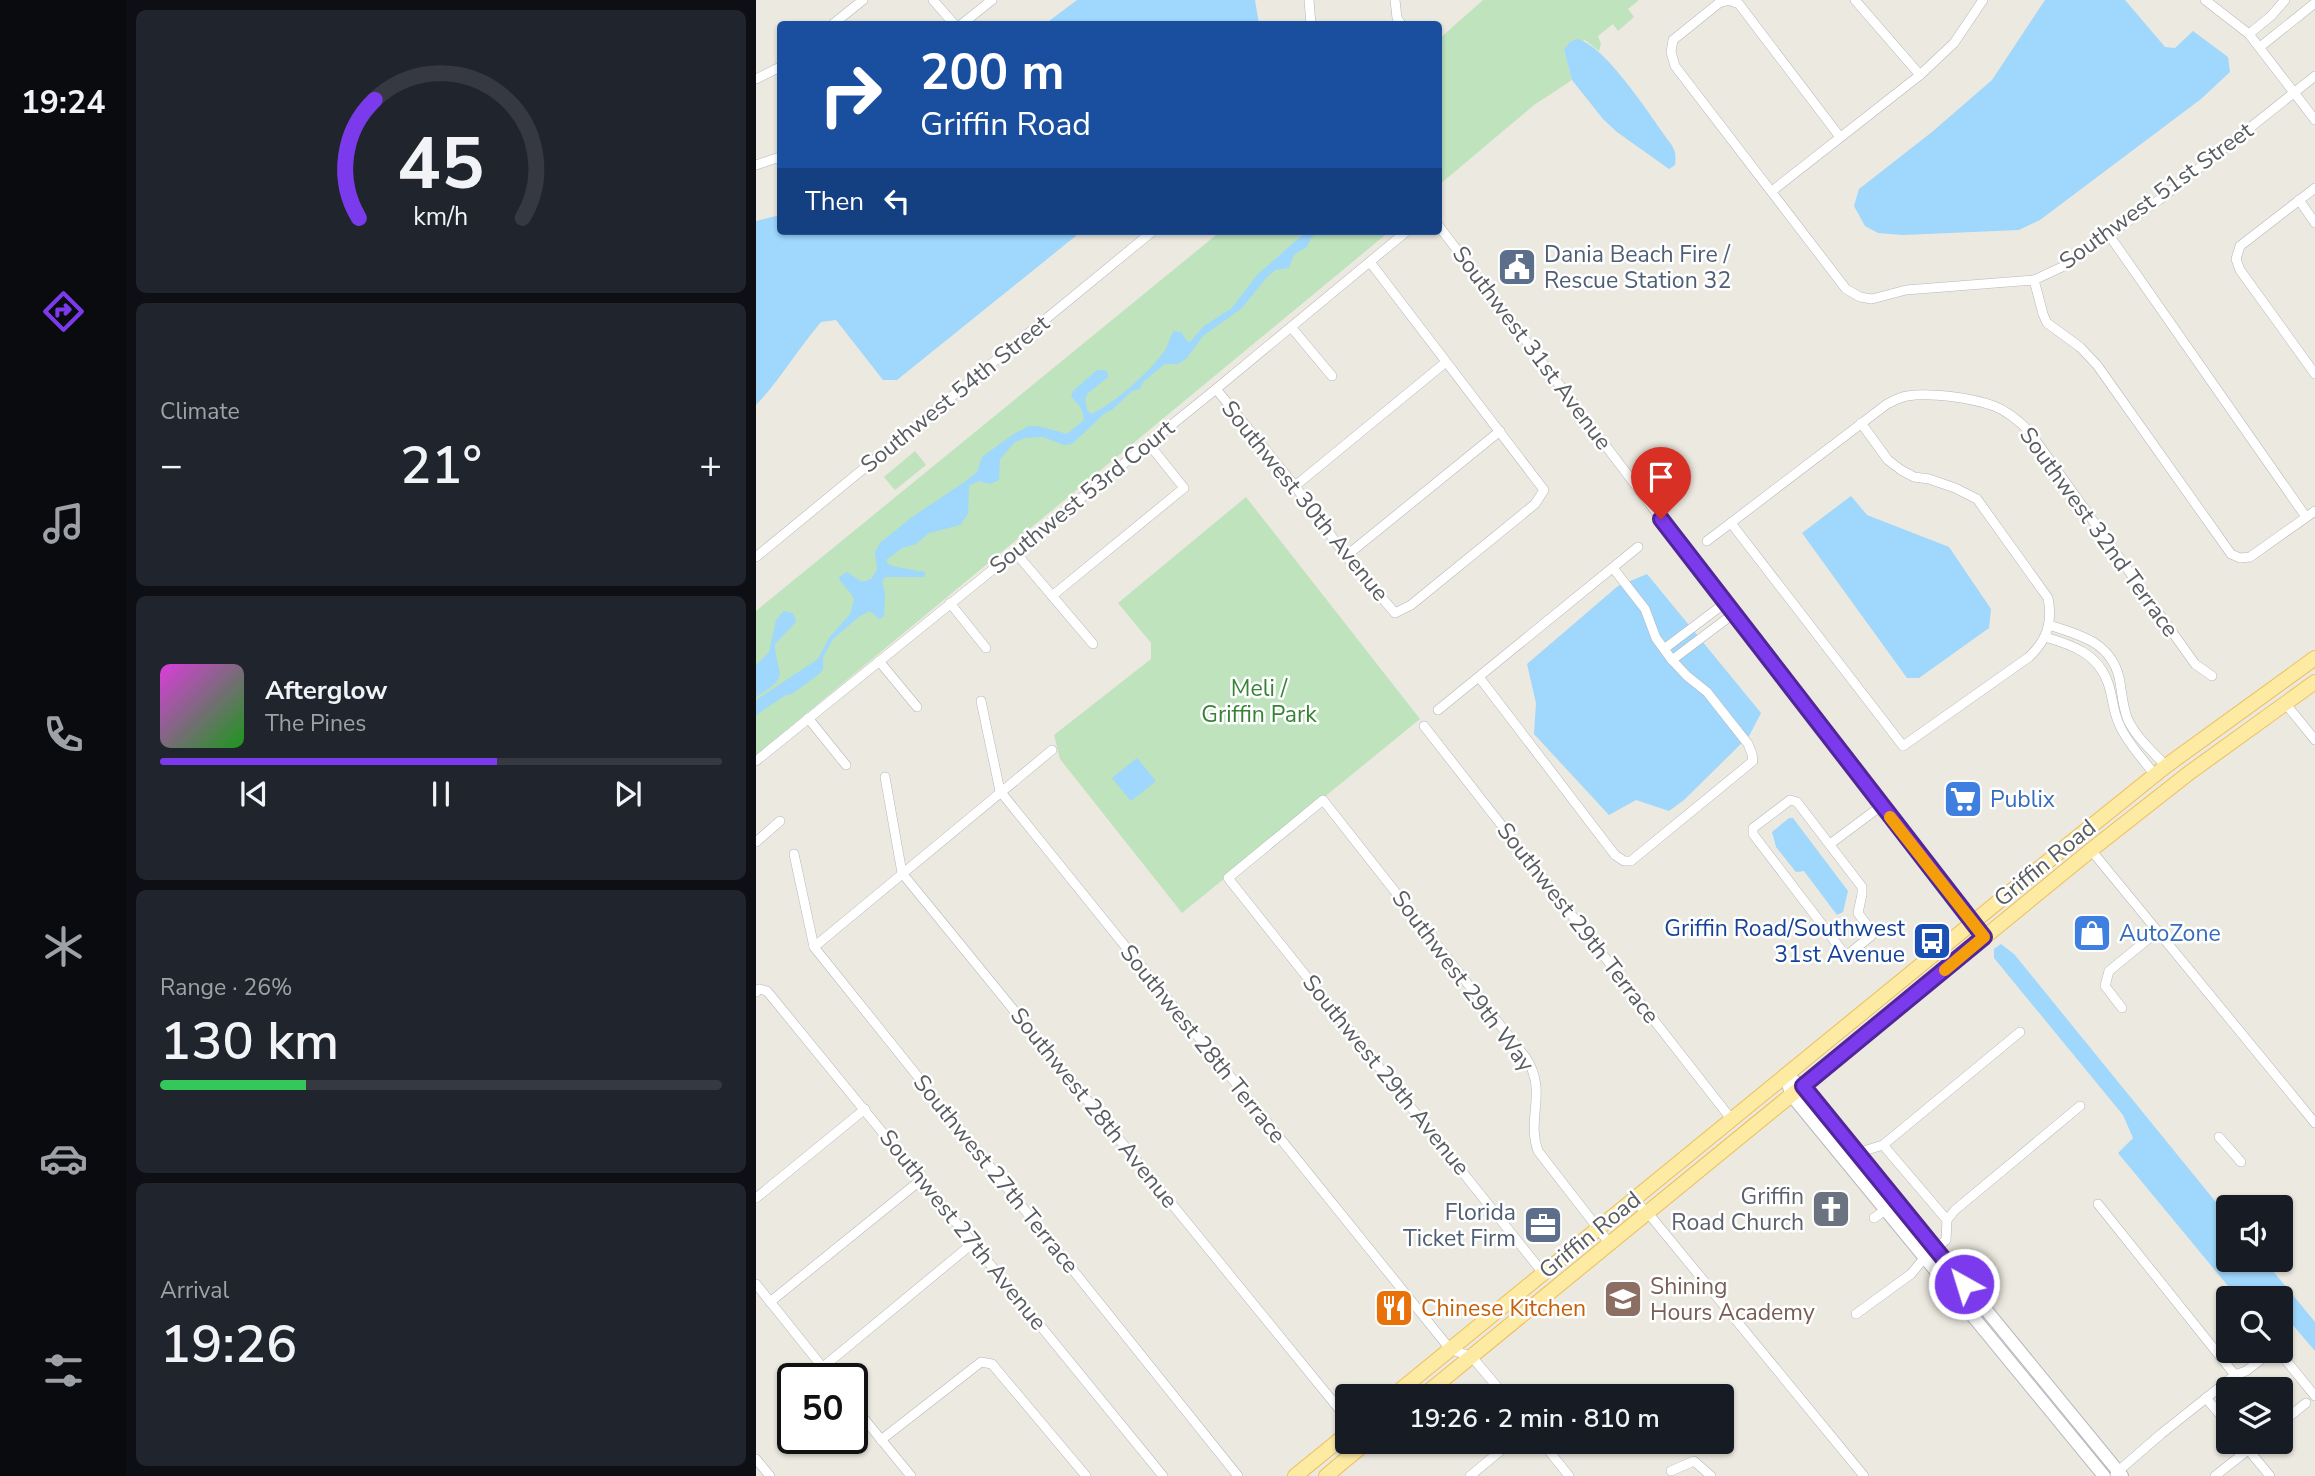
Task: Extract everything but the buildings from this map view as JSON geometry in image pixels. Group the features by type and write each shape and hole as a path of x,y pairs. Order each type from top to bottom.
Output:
{"main road":[{"name":"Griffin Road","path":"1407,1384 2117,805 2310,661"},
{"path":"2285,703 2288,687 2310,661"},
{"name":"Griffin Road","path":"1438,1384 2091,850 2181,779 2315,682"},
{"path":"2250,728 2265,708 2268,701 2266,693"},
{"path":"2091,850 2096,831 2117,805"},
{"path":"1785,1076 1857,1153 2118,1474"},
{"path":"1798,1091 1885,1210 2104,1476"},
{"path":"1295,1476 1335,1444"},
{"path":"1326,1476 1353,1454"}],"street":[{"path":"837,21 863,0"},
{"path":"933,0 951,21"},
{"path":"966,21 992,0"},
{"path":"1310,0 1311,21"},
{"path":"1395,0 1399,21"},
{"path":"1840,137 1740,4 1729,0 1719,3 1673,40 1671,52 1675,66 1772,191 1920,75 1954,43 1979,2"},
{"path":"1855,0 1920,75"},
{"path":"2205,0 2249,34 2315,120"},
{"path":"2249,34 2285,0"},
{"path":"2260,47 2315,3"},
{"path":"756,79 777,68"},
{"name":"Southwest 51st Street","path":"1772,191 1846,289 1860,297 1872,299 1906,290 2034,280 2062,267 2159,200 2315,76"},
{"path":"756,165 777,158"},
{"path":"2315,188 2240,246 2236,259 2240,270 2315,374"},
{"path":"2299,200 2315,223"},
{"name":"Southwest 31st Avenue","path":"1442,230 1725,603 1984,937"},
{"name":"Southwest 54th Street","path":"756,557 1148,235"},
{"name":"Southwest 53rd Court","path":"756,761 1402,235"},
{"path":"2109,235 2306,517"},
{"path":"1346,556 1500,431 1370,262"},
{"path":"2034,280 2047,323 2080,347 2097,365 2231,554 2240,558 2250,556 2315,511"},
{"path":"1291,327 1332,376"},
{"path":"1295,486 1446,362"},
{"name":"Southwest 30th Avenue","path":"1216,389 1295,486 1346,556 1395,613 1411,605 1535,504 1544,490 1500,431"},
{"name":"Southwest 32nd Terrace","path":"1707,541 1895,400 1921,394 1995,406 2029,432 2195,664 2211,676"},
{"path":"1731,523 1903,746 2029,657 2045,637 2049,625 2048,598 1977,499 1955,488 1914,477 1901,470 1888,460 1861,424"},
{"path":"1052,596 1184,488 1149,443"},
{"path":"1438,710 1638,547"},
{"path":"1015,551 1093,644"},
{"path":"1479,677 1615,855 1624,861 1631,861 1753,761 1748,744 1715,703 1672,660 1656,638 1645,609 1613,568"},
{"path":"950,603 986,648"},
{"path":"1664,649 1725,603"},
{"path":"1672,660 1734,614"},
{"path":"2049,625 2082,635 2104,649 2112,660 2119,679 2129,722 2161,770"},
{"path":"2045,637 2073,645 2096,662 2108,683 2119,725 2161,770"},
{"path":"878,661 917,708"},
{"name":"Southwest 28th Terrace","path":"982,701 1000,791 1450,1349"},
{"path":"2285,703 2315,740"},
{"path":"808,718 846,765"},
{"name":"Southwest 29th Terrace","path":"1424,726 1732,1120"},
{"path":"814,947 1052,750"},
{"name":"Southwest 28th Avenue","path":"885,777 902,873 1335,1404"},
{"name":"Southwest 29th Avenue","path":"1323,800 1228,878 1543,1273"},
{"name":"Southwest 29th Way","path":"1323,800 1532,1066 1538,1087 1534,1136 1538,1151 1610,1244"},
{"path":"1790,800 1797,802 1830,845 1862,887 1858,913 1871,930 1871,936 1846,956 1752,835 1753,828 1790,800"},
{"path":"1830,845 1881,806"},
{"path":"756,842 780,821"},
{"path":"2091,850 2315,1122"},
{"name":"Southwest 27th Terrace","path":"794,854 814,947 1238,1476"},
{"path":"2122,1008 2105,986 2109,971 2158,931"},
{"name":"Southwest 27th Avenue","path":"758,991 767,991 1163,1476"},
{"path":"1857,1153 1883,1145 2020,1032"},
{"path":"1856,1314 1911,1274 1925,1257 1946,1240 1947,1220 1955,1210 2080,1106"},
{"path":"756,1198 865,1109"},
{"path":"2219,1137 2241,1162"},
{"path":"1883,1145 1947,1220"},
{"path":"770,1302 922,1179"},
{"path":"1633,1200 1648,1213 1864,1476"},
{"path":"2098,1204 2235,1375"},
{"path":"1874,1219 1885,1210"},
{"path":"828,1363 973,1243"},
{"path":"756,1284 820,1363"},
{"path":"1450,1349 1472,1357 1495,1384"},
{"path":"881,1440 981,1362 992,1364 1086,1476"},
{"path":"2118,1474 2206,1398 2235,1375 2257,1363"},
{"path":"2288,1363 2315,1396"},
{"path":"2206,1398 2216,1410"},
{"path":"2293,1414 2306,1404"},
{"path":"868,1424 911,1476"},
{"path":"1470,1476 1497,1454"},
{"path":"1552,1454 1570,1476"},
{"path":"2215,1476 2237,1454"},
{"path":"2252,1454 2270,1476"},
{"path":"756,1459 770,1476"},
{"path":"1671,1471 1694,1461 1711,1476"}],"green space":[{"path":"1483,0 1639,0 1628,9 1634,17 1618,31 1613,24 1598,36 1601,44 1599,51 1585,40 1564,50 1572,80 1534,105 1442,182 1442,36"},
{"path":"1216,235 1385,235 756,755 756,611"},
{"path":"915,451 926,465 895,490 884,477"},
{"name":"Meli / Griffin Park","path":"1246,497 1420,719 1182,913 1060,759 1054,735 1151,659 1151,643 1118,603"}],"water":[{"path":"1077,0 1255,0 1258,21 1049,21"},
{"path":"2045,0 2125,0 2165,47 2175,48 2193,31 2228,57 2230,72 2201,99 2040,220 2019,230 1903,235 1878,233 1865,226 1854,206 1859,189 1932,132 1992,80"},
{"path":"1576,39 1587,43 1614,67 1671,144 1675,165 1669,169 1617,132 1572,80 1564,50"},
{"path":"777,216 777,235 1077,235 897,380 883,380 836,320 821,322 756,405 756,221"},
{"path":"1302,235 1314,235 1307,247 1295,254 1289,268 1275,270 1267,277 1242,308 1203,336 1187,358 1178,364 1165,364 1143,382 1140,389 1132,391 1072,444 1064,445 1043,437 1025,438 1015,442 1000,459 999,480 990,484 979,481 969,486 968,514 960,525 929,533 916,544 902,548 886,560 888,564 896,567 925,572 925,577 885,577 882,583 885,592 884,616 879,619 870,611 860,616 833,639 823,657 823,670 819,674 756,715 756,700 818,659 829,638 850,614 854,599 839,577 847,572 862,582 871,579 877,570 875,552 880,543 977,472 982,457 1029,426 1067,434 1084,420 1081,408 1071,396 1073,391 1097,370 1105,370 1108,377 1087,394 1085,400 1091,414 1110,403 1140,378 1164,352 1173,331 1181,332 1190,342 1204,326 1232,308 1257,275"},
{"path":"1851,496 1867,515 1949,547 1991,609 1989,628 1919,678 1907,678 1802,533"},
{"path":"1647,574 1761,713 1749,736 1684,800 1669,811 1636,800 1609,815 1534,734 1536,703 1527,664 1618,586"},
{"path":"784,611 793,613 796,622 775,644 779,679 756,697 756,665 769,652 776,620"},
{"path":"1137,758 1156,781 1131,801 1112,778"},
{"path":"1789,818 1793,818 1848,891 1843,912 1837,915 1804,871 1796,872 1776,847 1772,832"},
{"path":"2001,944 2014,954 2216,1202 2216,1271 2118,1153 2133,1138 2123,1115 1994,958 1994,949"},
{"path":"2216,1272 2274,1272 2285,1286 2228,1286"},
{"path":"2293,1295 2315,1322 2315,1351 2293,1325"}],"slow traffic":[{"path":"1890,817 1984,937 1945,970"}],"place":[{"name":"Dania Beach Fire / Rescue Station 32","path":"1517,267"},
{"name":"Publix","path":"1963,799"},
{"name":"AutoZone","path":"2092,933"},
{"name":"Griffin Road/Southwest 31st Avenue","path":"1932,941"},
{"name":"Griffin Road Church","path":"1831,1209"},
{"name":"Florida Ticket Firm","path":"1543,1225"},
{"name":"Shining Hours Academy","path":"1623,1299"},
{"name":"Chinese Kitchen","path":"1394,1308"}],"route":[{"path":"1661,519 1984,937 1803,1086 1964,1284"}]}
